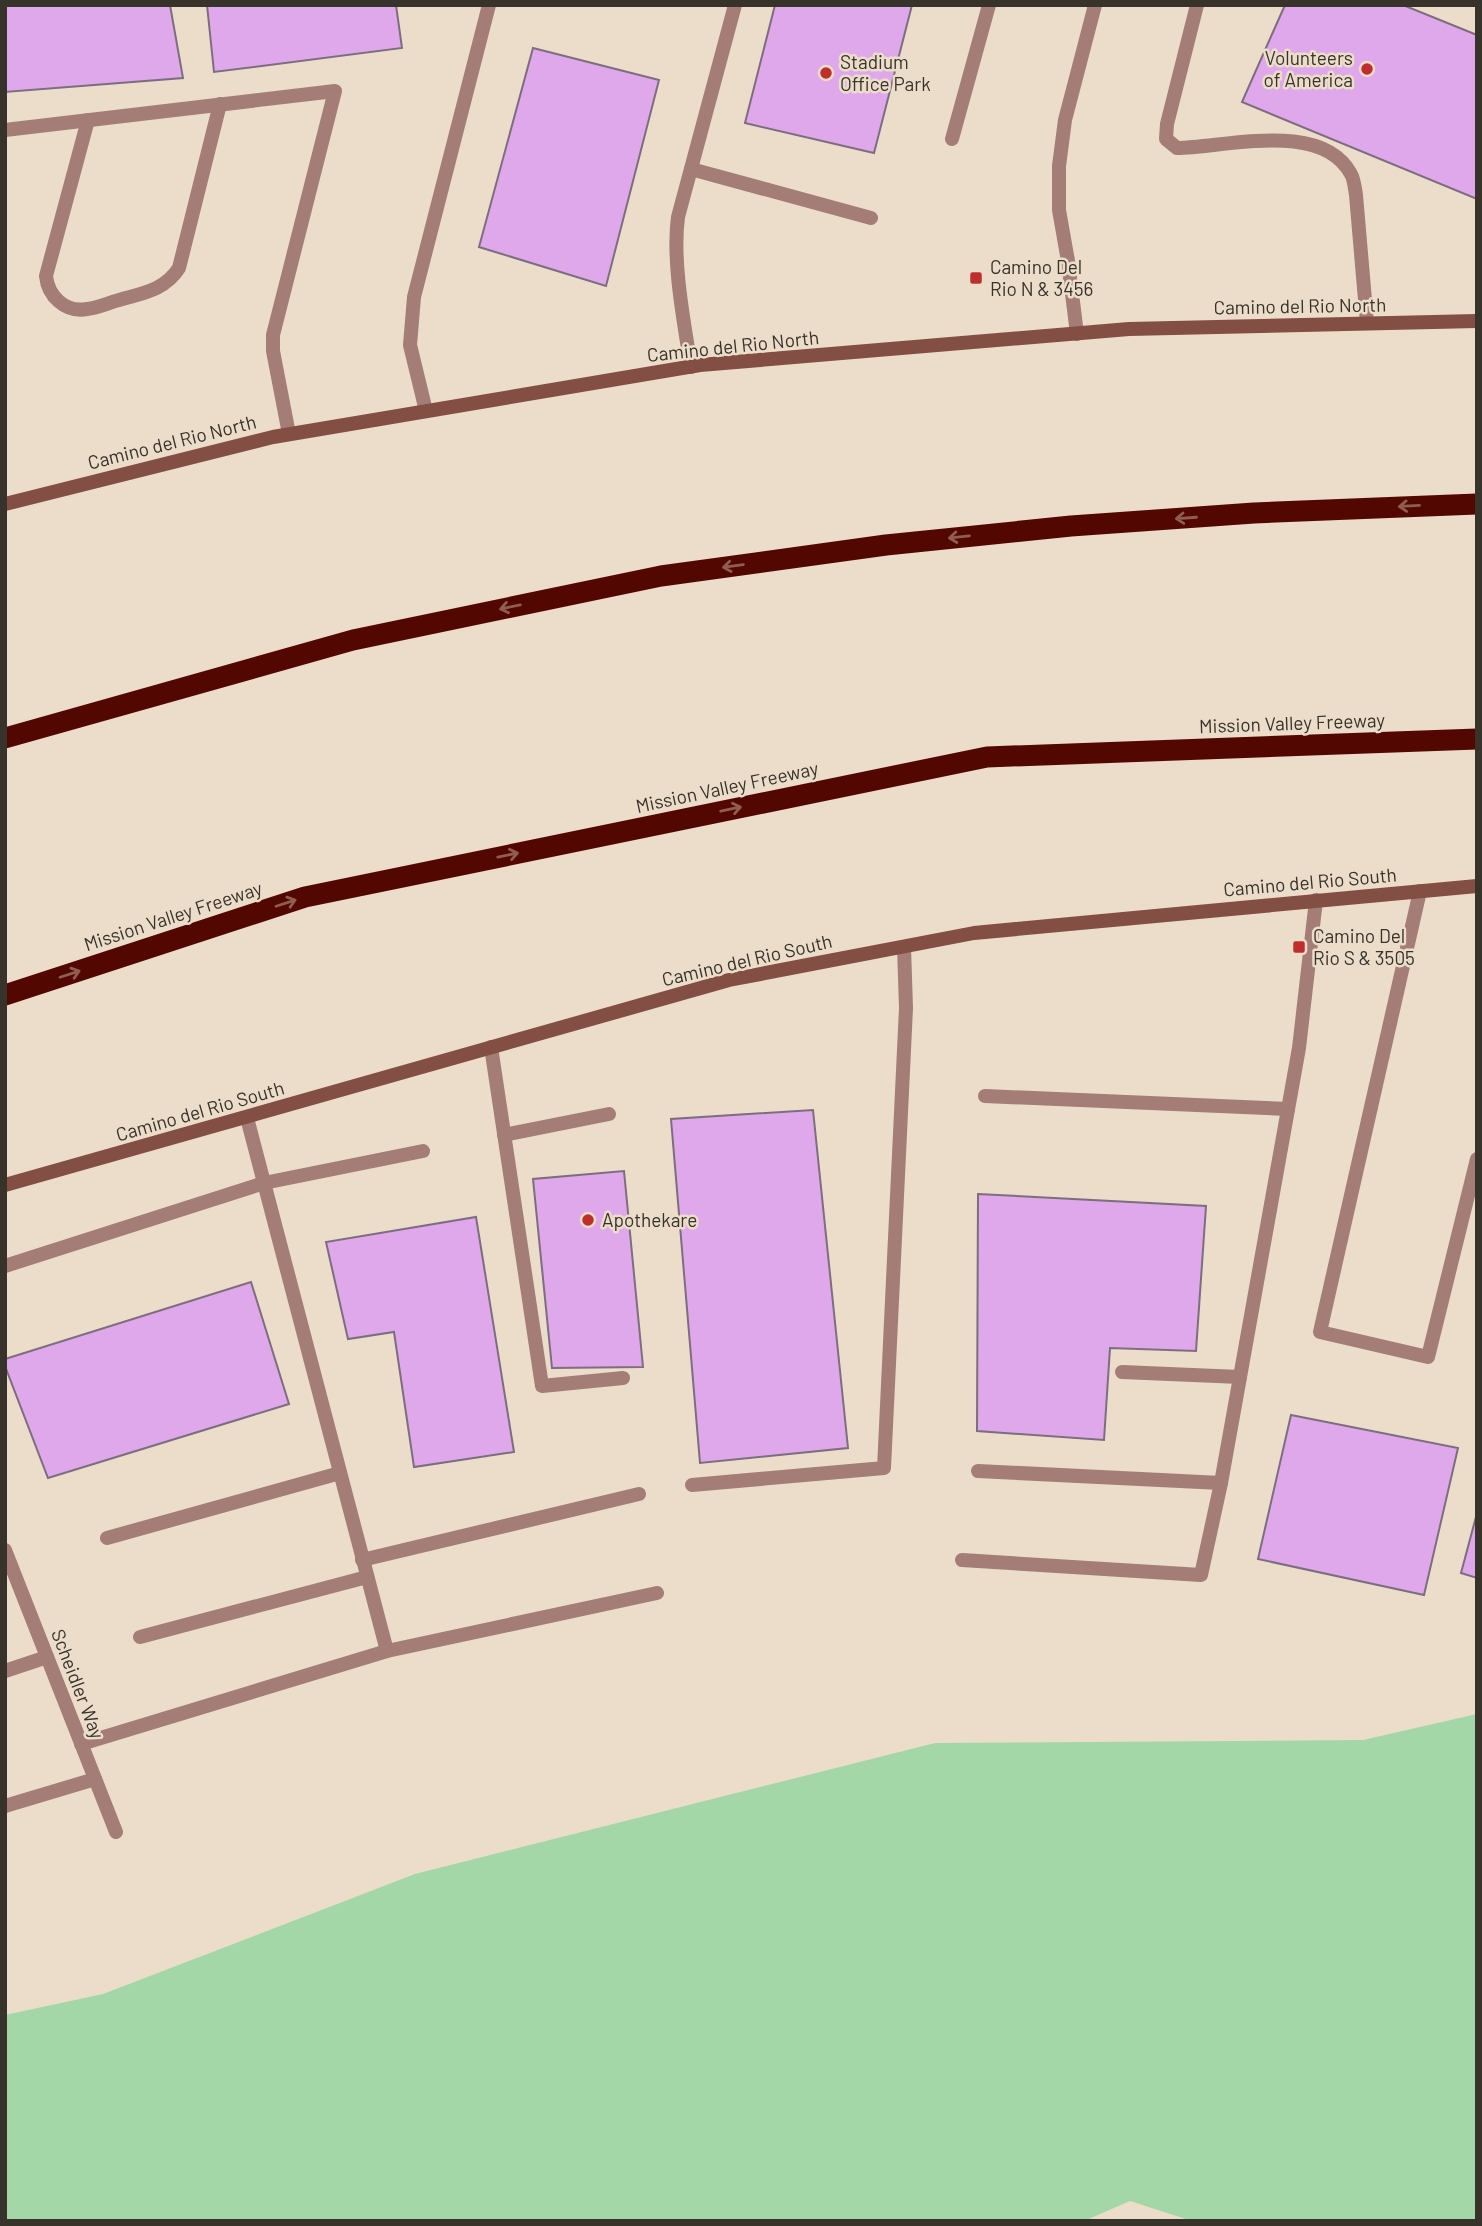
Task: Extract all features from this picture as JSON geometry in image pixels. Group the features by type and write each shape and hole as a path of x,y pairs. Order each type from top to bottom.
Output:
{"highway":[{"path":"5,738 353,640 661,576 886,545 1070,526 1254,513 1477,504"},
{"name":"Mission Valley Freeway","path":"5,995 305,897 987,757 1477,739"}],"street":[{"path":"426,411 410,345 414,297 489,5"},
{"path":"691,367 683,316 676,234 735,5"},
{"path":"952,139 989,5"},
{"path":"1077,334 1059,210 1059,166 1065,120 1095,5"},
{"path":"1197,5 1167,124 1166,139 1177,148 1285,139 1322,147 1337,158 1352,174 1356,195 1367,323"},
{"path":"5,130 335,91 273,335 273,351 289,434"},
{"path":"88,120 46,276 47,288 53,298 67,306 85,310 161,287 172,279 178,268 220,104"},
{"path":"691,169 871,218"},
{"name":"Camino del Rio North","path":"5,504 289,434 691,367 1129,329 1477,321"},
{"name":"Camino del Rio South","path":"5,1185 729,979 974,933 1477,886"},
{"path":"1420,891 1320,1332 1428,1357 1477,1159"},
{"path":"961,1560 1201,1575 1221,1483 1299,1048 1316,901"},
{"path":"692,1485 884,1468 905,1022 904,947"},
{"path":"491,1047 542,1386 623,1378"},
{"path":"985,1096 1288,1109"},
{"path":"504,1135 609,1114"},
{"path":"247,1118 387,1651"},
{"path":"5,1266 264,1183 423,1151"},
{"path":"1122,1372 1240,1377"},
{"path":"978,1471 1221,1483"},
{"path":"107,1538 340,1474"},
{"path":"362,1560 639,1494"},
{"name":"Scheidler Way","path":"5,1550 116,1832"},
{"path":"140,1637 367,1577"},
{"path":"81,1744 387,1651 657,1593"},
{"path":"5,1671 47,1657"},
{"path":"5,1806 95,1779"}],"green space":[{"path":"1477,1714 1477,2221 1192,2221 1130,2201 1084,2221 5,2221 5,2015 103,1994 415,1874 935,1743 1363,1740"}],"building":[{"path":"5,5 170,5 183,78 5,92"},
{"path":"207,5 396,5 402,48 214,72"},
{"name":"Stadium Office Park","path":"775,5 912,5 874,153 745,123"},
{"name":"Volunteers of America","path":"1285,5 1403,5 1477,35 1477,199 1242,102"},
{"path":"533,48 659,80 606,286 479,247"},
{"path":"813,1110 848,1448 700,1463 671,1119"},
{"path":"624,1171 643,1367 552,1368 533,1179"},
{"path":"978,1194 1206,1206 1196,1351 1110,1348 1104,1440 977,1431"},
{"path":"476,1217 514,1452 414,1467 394,1332 348,1339 326,1242"},
{"path":"251,1282 289,1404 48,1478 5,1366 5,1359"},
{"path":"1291,1415 1458,1448 1424,1595 1258,1559"},
{"path":"1477,1513 1477,1578 1461,1573"}],"place":[{"name":"Volunteers of America","path":"1367,69"},
{"name":"Stadium Office Park","path":"826,73"},
{"name":"Camino Del Rio N & 3456","path":"976,278"},
{"name":"Camino Del Rio S & 3505","path":"1299,947"},
{"name":"Apothekare","path":"588,1220"}]}
